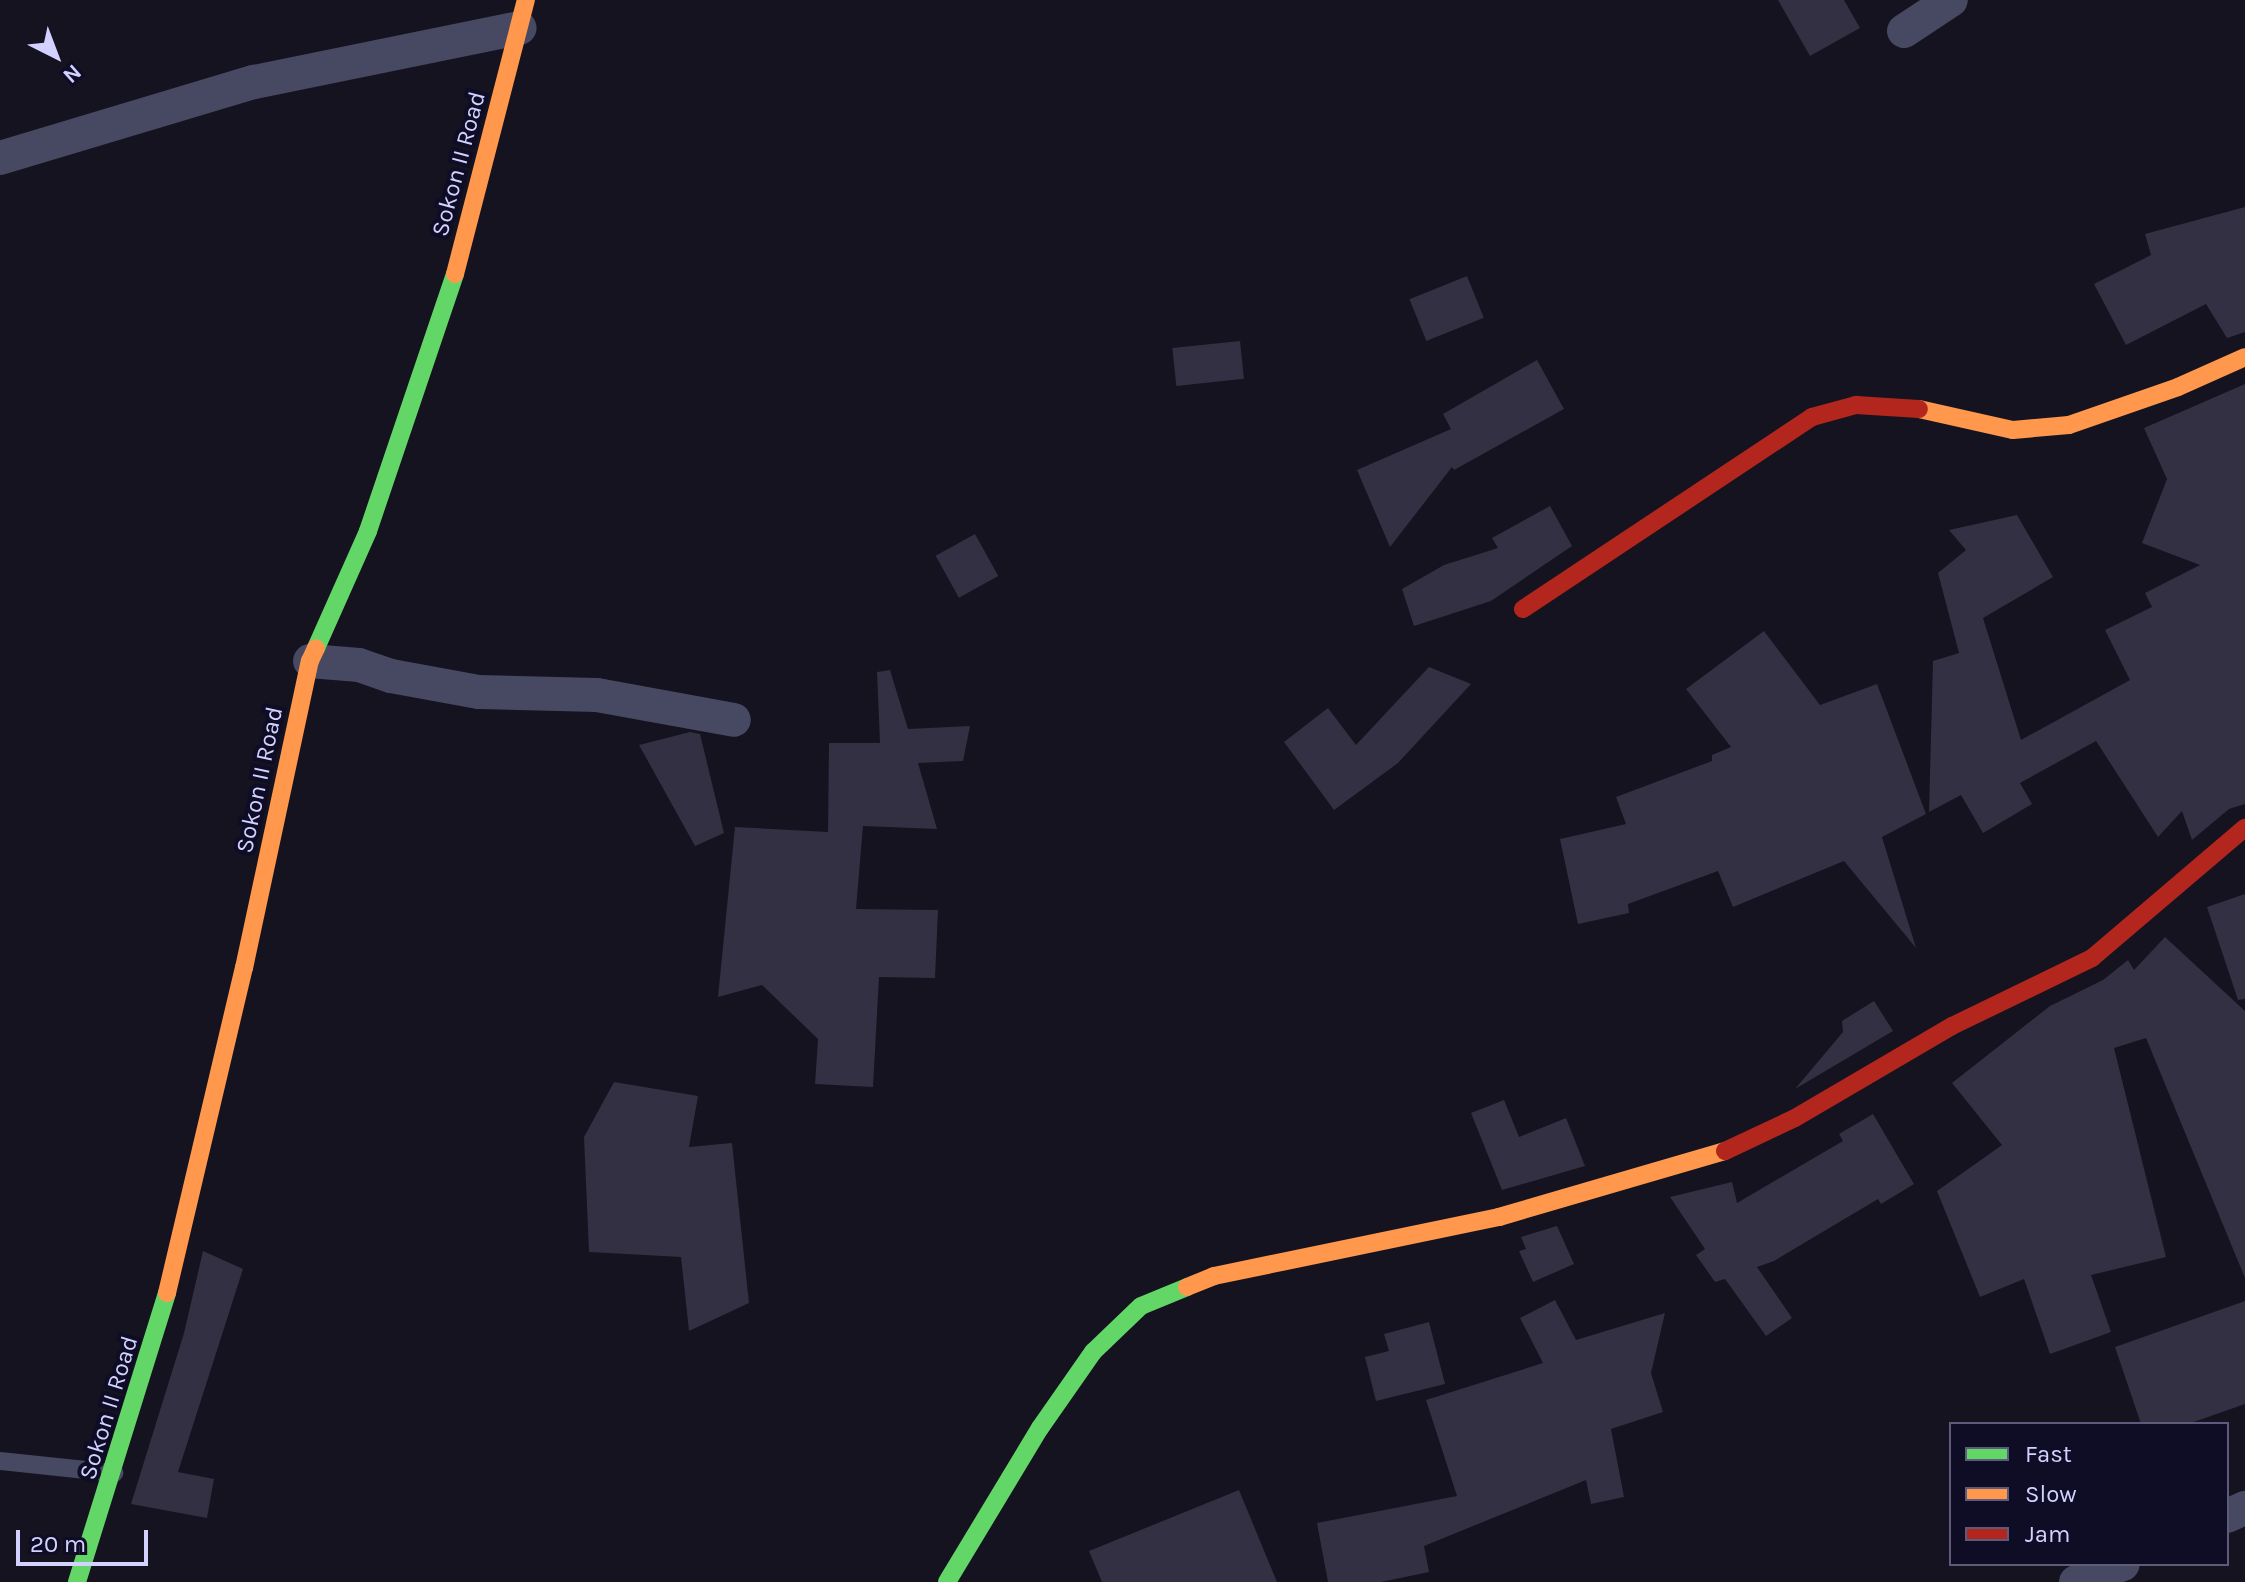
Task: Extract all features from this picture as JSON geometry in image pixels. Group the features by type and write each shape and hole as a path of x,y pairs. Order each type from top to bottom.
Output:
{"street":[{"path":"1904,31 1951,0"},
{"path":"0,158 254,82 523,14"},
{"name":"Sokon II Road","path":"77,1582 160,1325 244,968 310,661 368,531 418,388 455,273 523,14"},
{"path":"1523,609 1812,417 1856,405 1881,405 1906,406 2013,430 2069,425 2178,387 2245,357"},
{"path":"310,661 359,665 391,676 479,692 597,695 734,720"},
{"path":"947,1582 1049,1415 1093,1352 1141,1306 1214,1276 1499,1217 1728,1150 1752,1140 1940,1033 2092,958 2245,828"}],"lane":[{"path":"0,1461 114,1473"}],"building":[{"path":"1778,0 1844,0 1860,28 1810,56"},
{"path":"2245,207 2245,332 2227,338 2206,304 2126,345 2094,284 2151,255 2145,234"},
{"path":"1467,276 1484,318 1426,341 1410,299"},
{"path":"1240,341 1244,379 1176,386 1172,348"},
{"path":"1537,360 1564,409 1454,470 1452,467 1390,547 1357,470 1451,429 1443,414"},
{"path":"2245,384 2245,804 2229,809 2192,840 2182,811 2158,837 2096,741 2020,783 2032,804 1983,833 1961,795 1929,812 1933,661 1959,653 1938,573 1966,550 1949,530 2017,515 2053,577 1983,618 2021,740 2130,680 2105,630 2152,607 2145,593 2200,565 2142,543 2167,479 2144,428"},
{"path":"1550,506 1572,546 1491,601 1414,626 1402,589 1444,565 1498,548 1492,538"},
{"path":"975,534 998,576 959,598 936,556"},
{"path":"1764,631 1820,705 1877,684 1926,814 1882,837 1916,948 1844,861 1733,907 1718,871 1628,904 1629,913 1578,924 1560,839 1626,824 1616,797 1712,761 1712,755 1731,747 1686,689"},
{"path":"1429,667 1471,684 1398,763 1334,810 1284,742 1328,708 1356,745"},
{"path":"890,670 908,729 970,726 963,761 918,763 937,829 863,826 856,909 938,910 935,978 879,977 873,1087 815,1084 818,1039 762,985 718,997 735,827 828,832 829,743 880,743 877,672"},
{"path":"690,732 700,734 724,833 695,846 639,745"},
{"path":"2245,894 2245,999 2238,1000 2207,907"},
{"path":"2165,937 2245,1011 2245,1278 2146,1038 2114,1048 2166,1257 2091,1275 2111,1332 2050,1354 2024,1279 1980,1297 1937,1191 2002,1145 1952,1083 2050,1006 2103,980 2128,960 2134,970"},
{"path":"1874,1001 1893,1031 1795,1089 1843,1032 1842,1021"},
{"path":"614,1082 698,1096 689,1147 732,1143 749,1303 689,1331 681,1257 589,1252 584,1137"},
{"path":"1504,1100 1519,1137 1566,1118 1585,1166 1502,1190 1471,1113"},
{"path":"1873,1114 1914,1184 1881,1204 1878,1199 1774,1261 1757,1267 1792,1318 1766,1336 1725,1279 1715,1282 1696,1255 1705,1249 1670,1197 1732,1182 1737,1203 1843,1141 1839,1134"},
{"path":"1557,1226 1574,1264 1533,1282 1519,1251 1526,1249 1521,1237"},
{"path":"203,1251 243,1269 178,1472 214,1479 207,1518 131,1504 184,1333"},
{"path":"1555,1300 1576,1340 1665,1313 1651,1373 1663,1412 1611,1429 1624,1497 1591,1504 1586,1480 1424,1546 1429,1572 1381,1582 1328,1582 1317,1523 1457,1496 1426,1400 1543,1363 1520,1318"},
{"path":"2245,1301 2245,1404 2194,1422 2140,1422 2115,1347"},
{"path":"1429,1322 1445,1384 1376,1401 1365,1357 1389,1351 1384,1334"},
{"path":"1239,1490 1277,1582 1102,1582 1089,1551"}],"traffic: fast":[{"path":"316,648 368,531 455,274"},
{"path":"947,1582 1040,1428 1093,1352 1141,1306 1187,1287"},
{"path":"77,1582 167,1293"}],"traffic: slow":[{"path":"455,274 526,0"},
{"path":"1919,409 2013,430 2069,425 2178,387 2245,357"},
{"path":"167,1293 244,968 310,661 316,648"},
{"path":"1187,1287 1214,1276 1499,1217 1725,1151"}],"traffic: jam":[{"path":"1523,609 1812,417 1856,405 1919,409"},
{"path":"1725,1151 1795,1118 1952,1026 2092,958 2245,828"}]}
